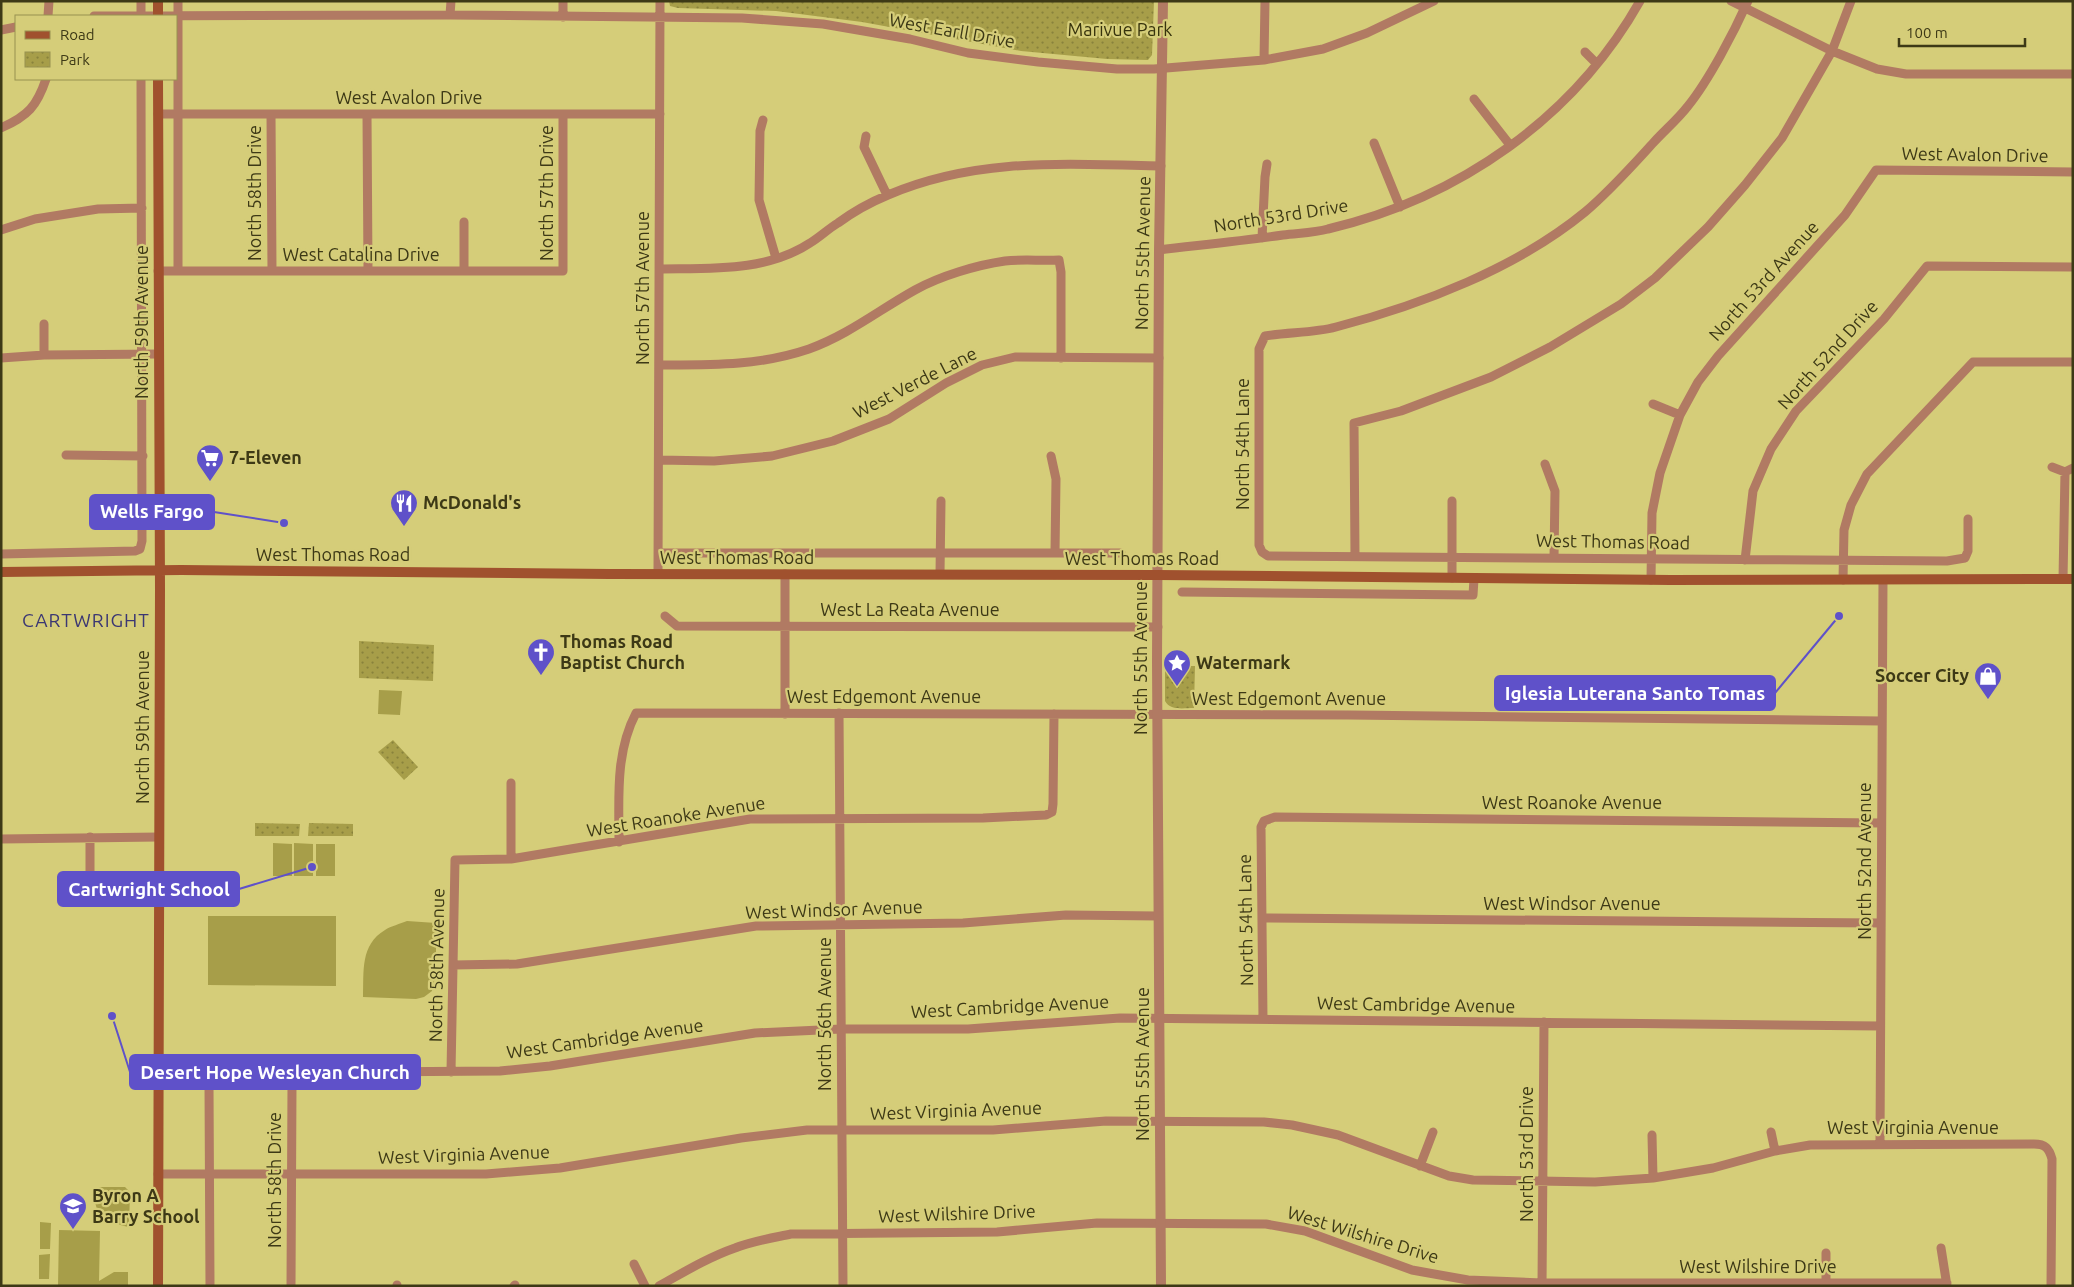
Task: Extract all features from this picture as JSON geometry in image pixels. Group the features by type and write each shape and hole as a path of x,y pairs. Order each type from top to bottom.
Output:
{"main road":[{"path":"158,1 158,15"},
{"name":"North 59th Avenue","path":"158,80 160,571 158,1286"},
{"name":"West Thomas Road","path":"1,572 1158,574 1651,580 2068,578"}],"street":[{"path":"48,1 48,15"},
{"path":"141,1 141,15"},
{"name":"North 59th Avenue","path":"178,1 178,271"},
{"path":"450,15 451,1"},
{"path":"563,1 563,16"},
{"name":"North 57th Avenue","path":"658,574 660,1"},
{"name":"North 55th Avenue","path":"1161,1286 1157,714 1158,358 1163,1"},
{"path":"1264,60 1265,1"},
{"name":"West Earll Drive","path":"178,16 450,15 742,18 823,24 968,53 1038,62 1117,69 1163,69 1264,60 1323,49 1367,32 1434,1"},
{"name":"North 53rd Drive","path":"1160,250 1327,230 1400,207 1475,172 1557,108 1579,85 1624,28 1640,1"},
{"path":"1731,1 1747,5 1832,51 1877,69 1906,74 2073,74"},
{"path":"1356,556 1354,424 1401,411 1491,377 1550,347 1621,304 1654,278 1708,227 1745,185 1782,138 1832,51 1851,1"},
{"name":"North 54th Lane","path":"1262,552 1259,545 1259,349 1265,336 1334,327 1406,307 1453,289 1515,258 1557,232 1585,212 1630,169 1688,106 1712,68 1747,5"},
{"path":"1,30 15,27"},
{"path":"1585,52 1596,63"},
{"path":"1,128 37,111 46,80"},
{"name":"North 59th Avenue","path":"1,554 135,551 140,549 142,542 143,456 141,80"},
{"path":"1474,99 1510,145"},
{"name":"West Avalon Drive","path":"158,114 660,114"},
{"name":"North 58th Drive","path":"270,114 272,271"},
{"path":"367,114 368,271"},
{"name":"North 57th Drive","path":"563,114 563,271"},
{"path":"763,120 760,131 759,200 776,258"},
{"path":"866,136 864,147 888,195"},
{"path":"1374,143 1400,207"},
{"path":"659,269 747,266 776,258 809,244 839,222 888,195 966,172 1035,164 1161,166"},
{"path":"1262,238 1267,164"},
{"name":"West Avalon Drive","path":"1876,170 2073,172"},
{"name":"North 53rd Avenue","path":"1651,580 1652,513 1660,473 1680,415 1698,382 1718,356 1846,215 1876,170"},
{"path":"1,230 35,219 98,209 142,208"},
{"path":"464,222 464,271"},
{"path":"659,366 734,365 770,360 810,348 851,330 916,290 945,277 1005,261 1059,260 1061,272 1061,358"},
{"name":"North 52nd Drive","path":"1745,560 1753,492 1771,449 1796,411 1884,319 1928,266 2073,267"},
{"name":"West Catalina Drive","path":"158,271 563,271"},
{"path":"44,324 44,355"},
{"path":"1,358 44,355 159,354"},
{"name":"West Verde Lane","path":"659,460 714,462 772,456 833,441 888,419 946,384 982,366 1015,357 1158,358"},
{"path":"1843,580 1844,530 1851,504 1867,474 1973,362 2073,362"},
{"path":"1653,404 1680,415"},
{"path":"66,455 143,456"},
{"path":"1051,456 1056,479 1055,554"},
{"path":"1546,464 1555,491 1554,558"},
{"path":"2052,467 2069,470 2068,578"},
{"path":"940,501 940,574"},
{"path":"1452,501 1452,578"},
{"name":"West Thomas Road","path":"1262,552 1268,556 1947,561 1965,558 1968,551 1968,519"},
{"name":"West Thomas Road","path":"658,553 1121,554"},
{"path":"785,574 785,714"},
{"path":"1230,576 1230,593"},
{"name":"West Thomas Road","path":"1182,592 1473,595 1474,579"},
{"name":"North 52nd Avenue","path":"1880,1143 1883,580"},
{"name":"West La Reata Avenue","path":"664,616 677,626 1158,627"},
{"name":"West Edgemont Avenue","path":"619,842 620,766 627,729 636,713 1157,714 1882,721"},
{"name":"North 56th Avenue","path":"839,713 843,1286"},
{"name":"West Roanoke Avenue","path":"455,860 511,859 750,819 840,817 984,818 1046,815 1052,812 1054,714"},
{"path":"511,783 511,859"},
{"name":"West Roanoke Avenue","path":"1264,821 1275,817 1881,823"},
{"name":"North 54th Lane","path":"1263,1018 1261,827 1264,821"},
{"path":"1,840 90,837 159,838"},
{"path":"90,837 90,890"},
{"name":"North 58th Avenue","path":"451,1072 455,860"},
{"name":"West Windsor Avenue","path":"453,965 517,964 756,926 963,923 1066,915 1158,916"},
{"name":"West Windsor Avenue","path":"1263,918 1880,923"},
{"name":"West Cambridge Avenue","path":"295,1074 305,1070 361,1072 500,1071 550,1066 755,1033 841,1029 968,1029 1024,1026 1078,1020 1263,1018 1880,1026"},
{"name":"North 53rd Drive","path":"1542,1284 1544,1022"},
{"path":"203,1067 209,1085 210,1286"},
{"name":"North 58th Drive","path":"291,1286 292,1085 295,1074"},
{"name":"West Virginia Avenue","path":"158,1174 486,1174 560,1168 741,1138 807,1130 993,1130 1074,1123 1160,1120 1264,1122 1292,1125 1338,1136 1449,1176 1473,1180 1595,1182 1653,1178 1713,1168 1775,1151 1810,1145 1880,1143 2042,1144 2049,1149 2052,1159 2052,1286"},
{"path":"1420,1166 1434,1132"},
{"path":"1770,1132 1775,1151"},
{"path":"1652,1135 1653,1178"},
{"name":"West Wilshire Drive","path":"659,1286 707,1260 736,1247 791,1234 1017,1231 1097,1223 1266,1224 1306,1231 1412,1270 1468,1280 1542,1284 1947,1284"},
{"path":"1941,1248 1947,1284"},
{"path":"1826,1253 1826,1283"},
{"path":"634,1264 645,1286"}],"green space":[{"name":"Marivue Park","path":"669,1 1154,1 1152,55 1148,60 1107,59 1021,51 862,22 776,11 678,8 670,6"},
{"path":"359,641 434,645 433,681 359,678"},
{"path":"1165,666 1195,666 1194,708 1174,708 1167,704 1165,701"},
{"path":"379,690 402,691 400,715 378,714"},
{"path":"393,740 418,767 404,780 378,752"},
{"path":"255,823 300,824 299,836 255,836"},
{"path":"309,823 353,824 353,836 308,836"},
{"path":"273,843 292,844 292,876 273,876"},
{"path":"294,843 313,844 313,876 294,876"},
{"path":"316,844 335,844 335,876 316,876"},
{"path":"208,916 336,916 336,986 208,985"},
{"path":"407,921 436,923 436,973 432,991 424,997 416,999 363,997 365,959 371,943 385,930"},
{"path":"94,1187 125,1187 130,1192 129,1227 112,1222 101,1216 94,1197"},
{"path":"40,1222 51,1223 50,1249 40,1249"},
{"path":"59,1230 100,1231 99,1281 114,1272 128,1272 128,1286 58,1286"},
{"path":"50,1254 49,1279 39,1279 39,1255"}],"place":[{"name":"7-Eleven","path":"210,482"},
{"name":"Wells Fargo","path":"284,523"},
{"name":"McDonald's","path":"404,527"},
{"name":"Iglesia Luterana Santo Tomas","path":"1839,616"},
{"name":"Thomas Road Baptist Church","path":"541,676"},
{"name":"Watermark","path":"1177,687"},
{"name":"Soccer City","path":"1988,700"},
{"name":"Cartwright School","path":"312,867"},
{"name":"Desert Hope Wesleyan Church","path":"112,1016"},
{"name":"Byron A Barry School","path":"73,1230"}],"district":[{"name":"CARTWRIGHT","path":"86,620"}]}
